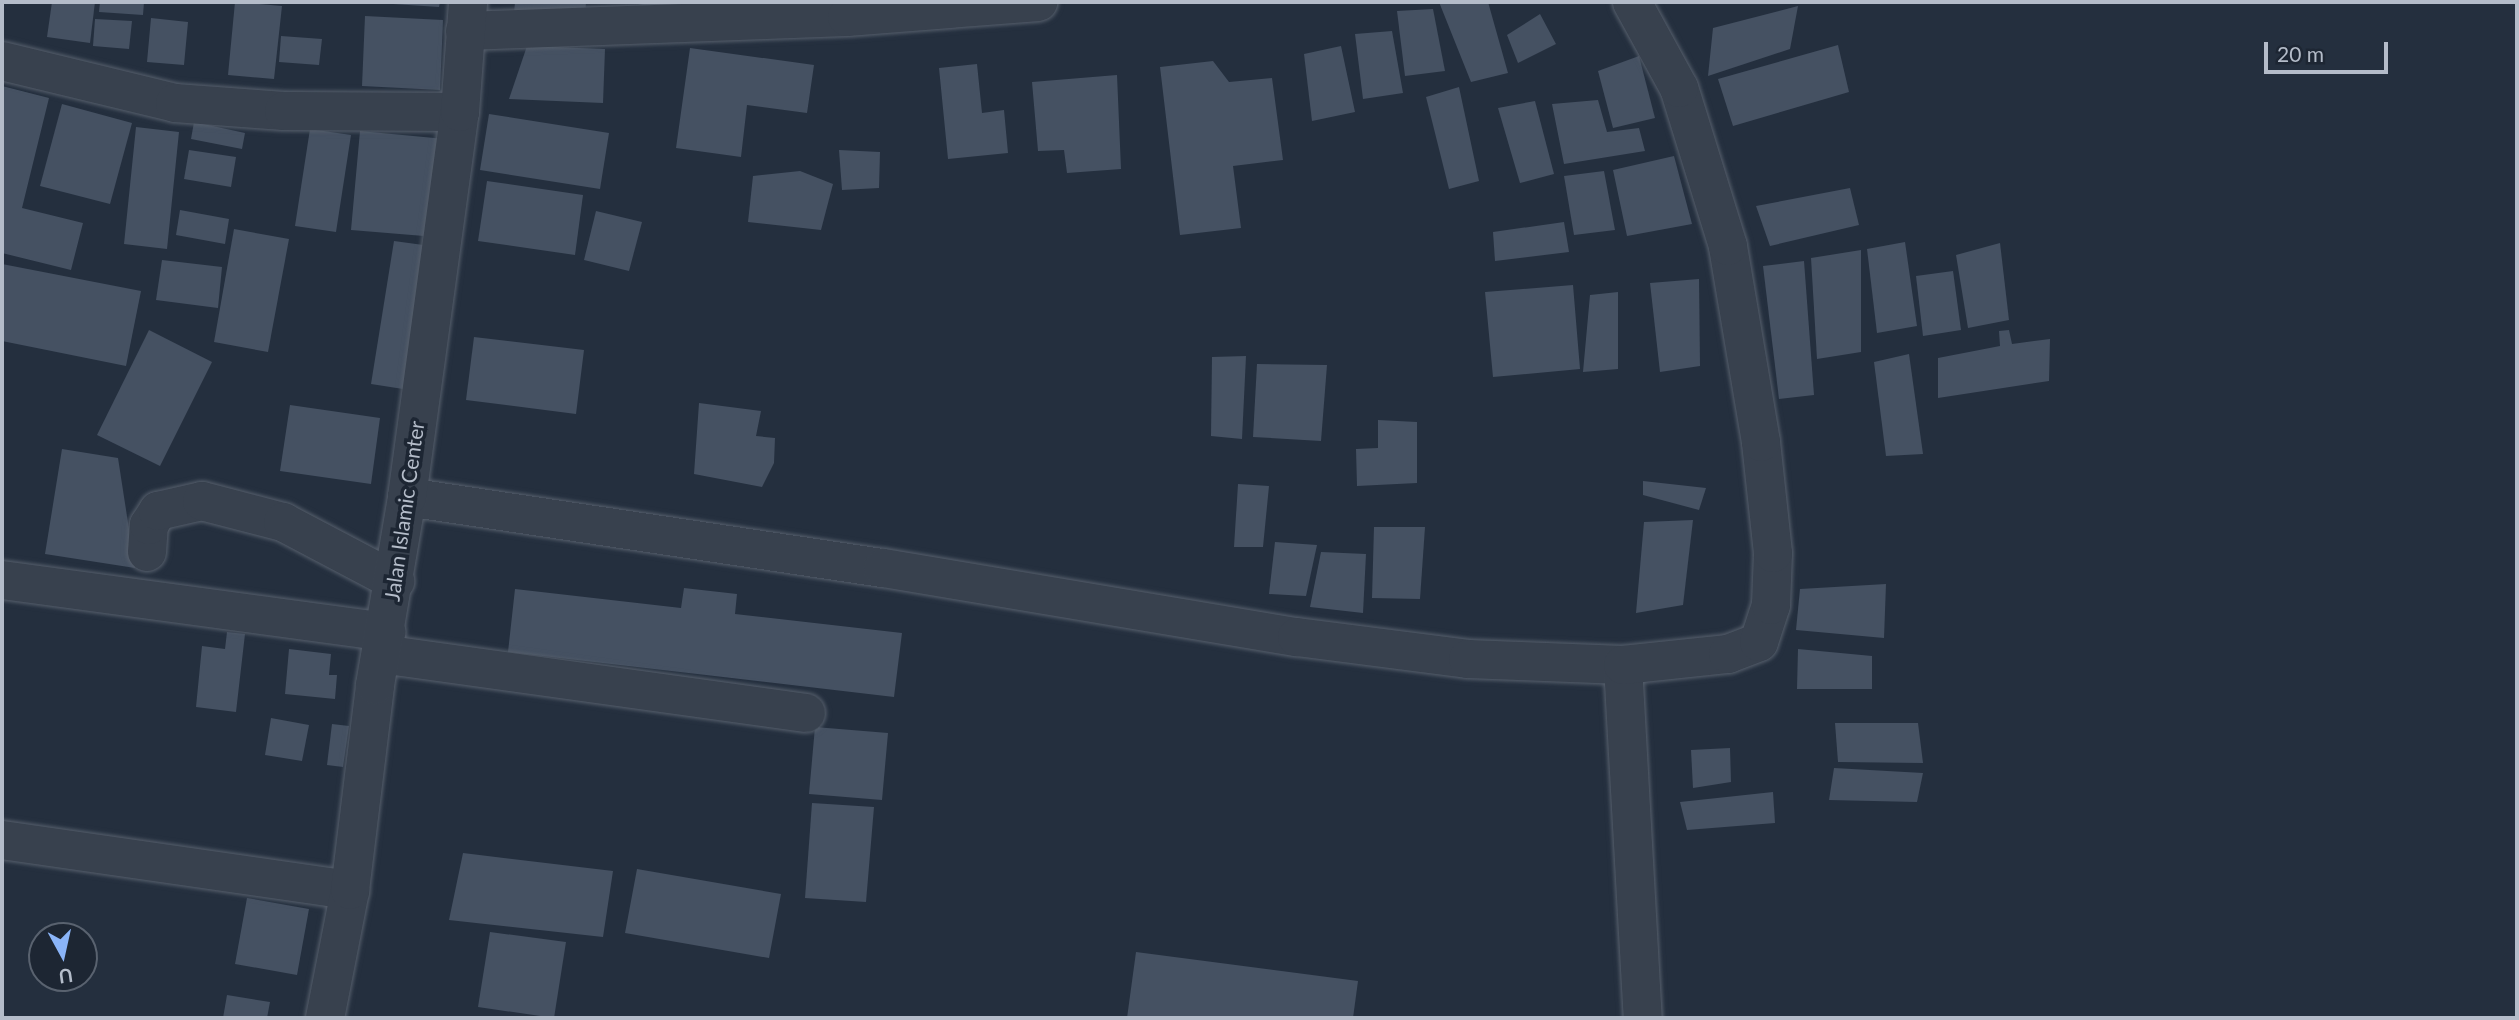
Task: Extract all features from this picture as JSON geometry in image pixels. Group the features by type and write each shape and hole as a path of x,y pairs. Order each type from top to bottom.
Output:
{"street":[{"path":"466,16 847,17 1038,2"},
{"path":"407,497 883,568 1297,637 1468,659 1623,665 1728,654 1759,642 1771,606 1773,553 1761,442 1728,246 1679,88 1632,2"},
{"name":"Jalan Islamic Center","path":"325,1018 350,890 407,497 460,112 466,16"},
{"path":"2,61 175,103 284,111 460,112"},
{"path":"147,552 149,525 158,511 202,501 283,522 395,581"},
{"path":"2,580 806,713"},
{"path":"1623,665 1643,1018"},
{"path":"2,840 350,890"}],"building":[{"path":"52,2 95,2 90,43 47,37"},
{"path":"100,2 144,2 143,15 99,12"},
{"path":"235,2 282,6 274,79 228,75"},
{"path":"393,2 440,2 439,7"},
{"path":"515,2 586,2 585,16 514,13"},
{"path":"628,2 706,2 697,16"},
{"path":"1439,2 1488,2 1508,73 1471,82"},
{"path":"1798,6 1790,49 1708,76 1713,28"},
{"path":"1433,9 1445,71 1405,76 1397,11"},
{"path":"1540,14 1556,44 1518,63 1507,35"},
{"path":"365,16 443,20 440,90 362,86"},
{"path":"151,18 188,22 184,65 147,62"},
{"path":"95,19 132,21 129,49 93,46"},
{"path":"1392,31 1403,93 1363,99 1355,34"},
{"path":"281,36 322,39 319,65 279,62"},
{"path":"1838,45 1849,92 1733,126 1718,79"},
{"path":"527,46 605,49 603,103 509,99"},
{"path":"1341,46 1355,112 1312,121 1304,54"},
{"path":"690,48 814,65 807,113 747,105 741,157 676,148"},
{"path":"1639,56 1655,118 1613,128 1598,71"},
{"path":"1213,61 1229,82 1272,78 1283,160 1233,166 1241,228 1180,235 1160,67"},
{"path":"977,64 982,113 1004,110 1008,153 948,159 939,68"},
{"path":"1117,75 1121,169 1067,173 1064,150 1038,151 1032,82"},
{"path":"2,86 49,98 22,208 83,223 71,270 2,253"},
{"path":"1459,87 1479,181 1449,189 1426,97"},
{"path":"1598,100 1607,132 1639,128 1645,151 1564,164 1552,104"},
{"path":"1535,101 1554,174 1520,183 1498,108"},
{"path":"62,104 132,123 110,204 40,186"},
{"path":"489,114 609,133 600,189 480,170"},
{"path":"194,122 245,133 242,149 191,139"},
{"path":"136,127 179,132 167,249 124,244"},
{"path":"310,129 351,135 336,232 295,226"},
{"path":"360,131 445,139 436,237 351,230"},
{"path":"189,150 236,157 231,187 184,179"},
{"path":"839,150 880,152 879,188 842,190"},
{"path":"1674,156 1692,224 1627,236 1613,170"},
{"path":"800,171 833,184 821,230 748,222 753,176"},
{"path":"1604,171 1615,230 1574,235 1564,176"},
{"path":"487,181 583,195 575,255 478,241"},
{"path":"1850,188 1859,225 1770,246 1756,206"},
{"path":"180,210 229,219 225,244 176,235"},
{"path":"596,211 642,222 629,271 584,260"},
{"path":"1564,222 1569,252 1495,261 1493,232"},
{"path":"234,229 289,239 268,352 214,342"},
{"path":"394,241 438,247 416,391 371,384"},
{"path":"1905,242 1917,326 1877,333 1867,249"},
{"path":"2000,243 2009,320 1968,328 1956,255"},
{"path":"1861,250 1861,352 1817,359 1811,258"},
{"path":"162,260 222,267 218,308 156,300"},
{"path":"1804,261 1814,395 1779,399 1763,266"},
{"path":"2,264 141,291 126,366 2,341"},
{"path":"1953,271 1961,330 1923,336 1916,276"},
{"path":"1699,279 1700,366 1660,372 1650,283"},
{"path":"1573,285 1580,369 1493,377 1485,292"},
{"path":"1618,292 1618,369 1583,372 1590,295"},
{"path":"149,330 212,362 160,466 97,435"},
{"path":"2009,330 2012,344 2050,339 2049,381 1938,398 1938,358 2000,346 1999,331"},
{"path":"474,337 584,350 576,414 466,400"},
{"path":"1909,354 1923,454 1886,456 1874,362"},
{"path":"1246,356 1242,439 1211,436 1212,357"},
{"path":"1257,364 1327,365 1321,441 1253,437"},
{"path":"699,403 761,411 756,436 775,438 774,463 762,487 694,474"},
{"path":"290,405 380,418 371,484 280,471"},
{"path":"1378,420 1417,422 1417,483 1357,486 1356,449 1378,448"},
{"path":"62,449 118,458 135,568 45,554"},
{"path":"1643,481 1706,488 1699,510 1643,495"},
{"path":"1238,484 1269,486 1263,547 1234,547"},
{"path":"1693,520 1683,605 1636,613 1644,522"},
{"path":"1374,527 1425,527 1420,599 1372,598"},
{"path":"1275,542 1317,545 1306,596 1269,594"},
{"path":"1321,552 1366,554 1363,613 1310,607"},
{"path":"1886,584 1884,638 1796,630 1800,589"},
{"path":"684,588 737,594 735,614 902,633 894,697 508,652 515,589 681,608"},
{"path":"227,632 245,634 236,712 196,707 202,646 225,649"},
{"path":"289,649 331,654 329,675 337,675 335,699 285,694"},
{"path":"1798,649 1872,656 1872,689 1797,689"},
{"path":"271,718 309,725 302,761 265,755"},
{"path":"1835,723 1918,723 1923,763 1838,762"},
{"path":"332,724 349,726 343,767 327,765"},
{"path":"815,727 888,733 882,800 809,794"},
{"path":"1730,748 1731,782 1693,788 1691,750"},
{"path":"1834,768 1923,773 1917,802 1829,800"},
{"path":"1773,792 1775,823 1687,830 1680,802"},
{"path":"812,803 874,807 866,902 805,898"},
{"path":"463,853 613,871 603,937 449,920"},
{"path":"637,869 781,894 769,958 625,933"},
{"path":"247,898 309,909 297,975 235,964"},
{"path":"490,932 566,942 554,1018 478,1007"},
{"path":"1136,952 1358,981 1353,1018 1127,1018"},
{"path":"227,995 270,1002 267,1018 223,1018"}]}
